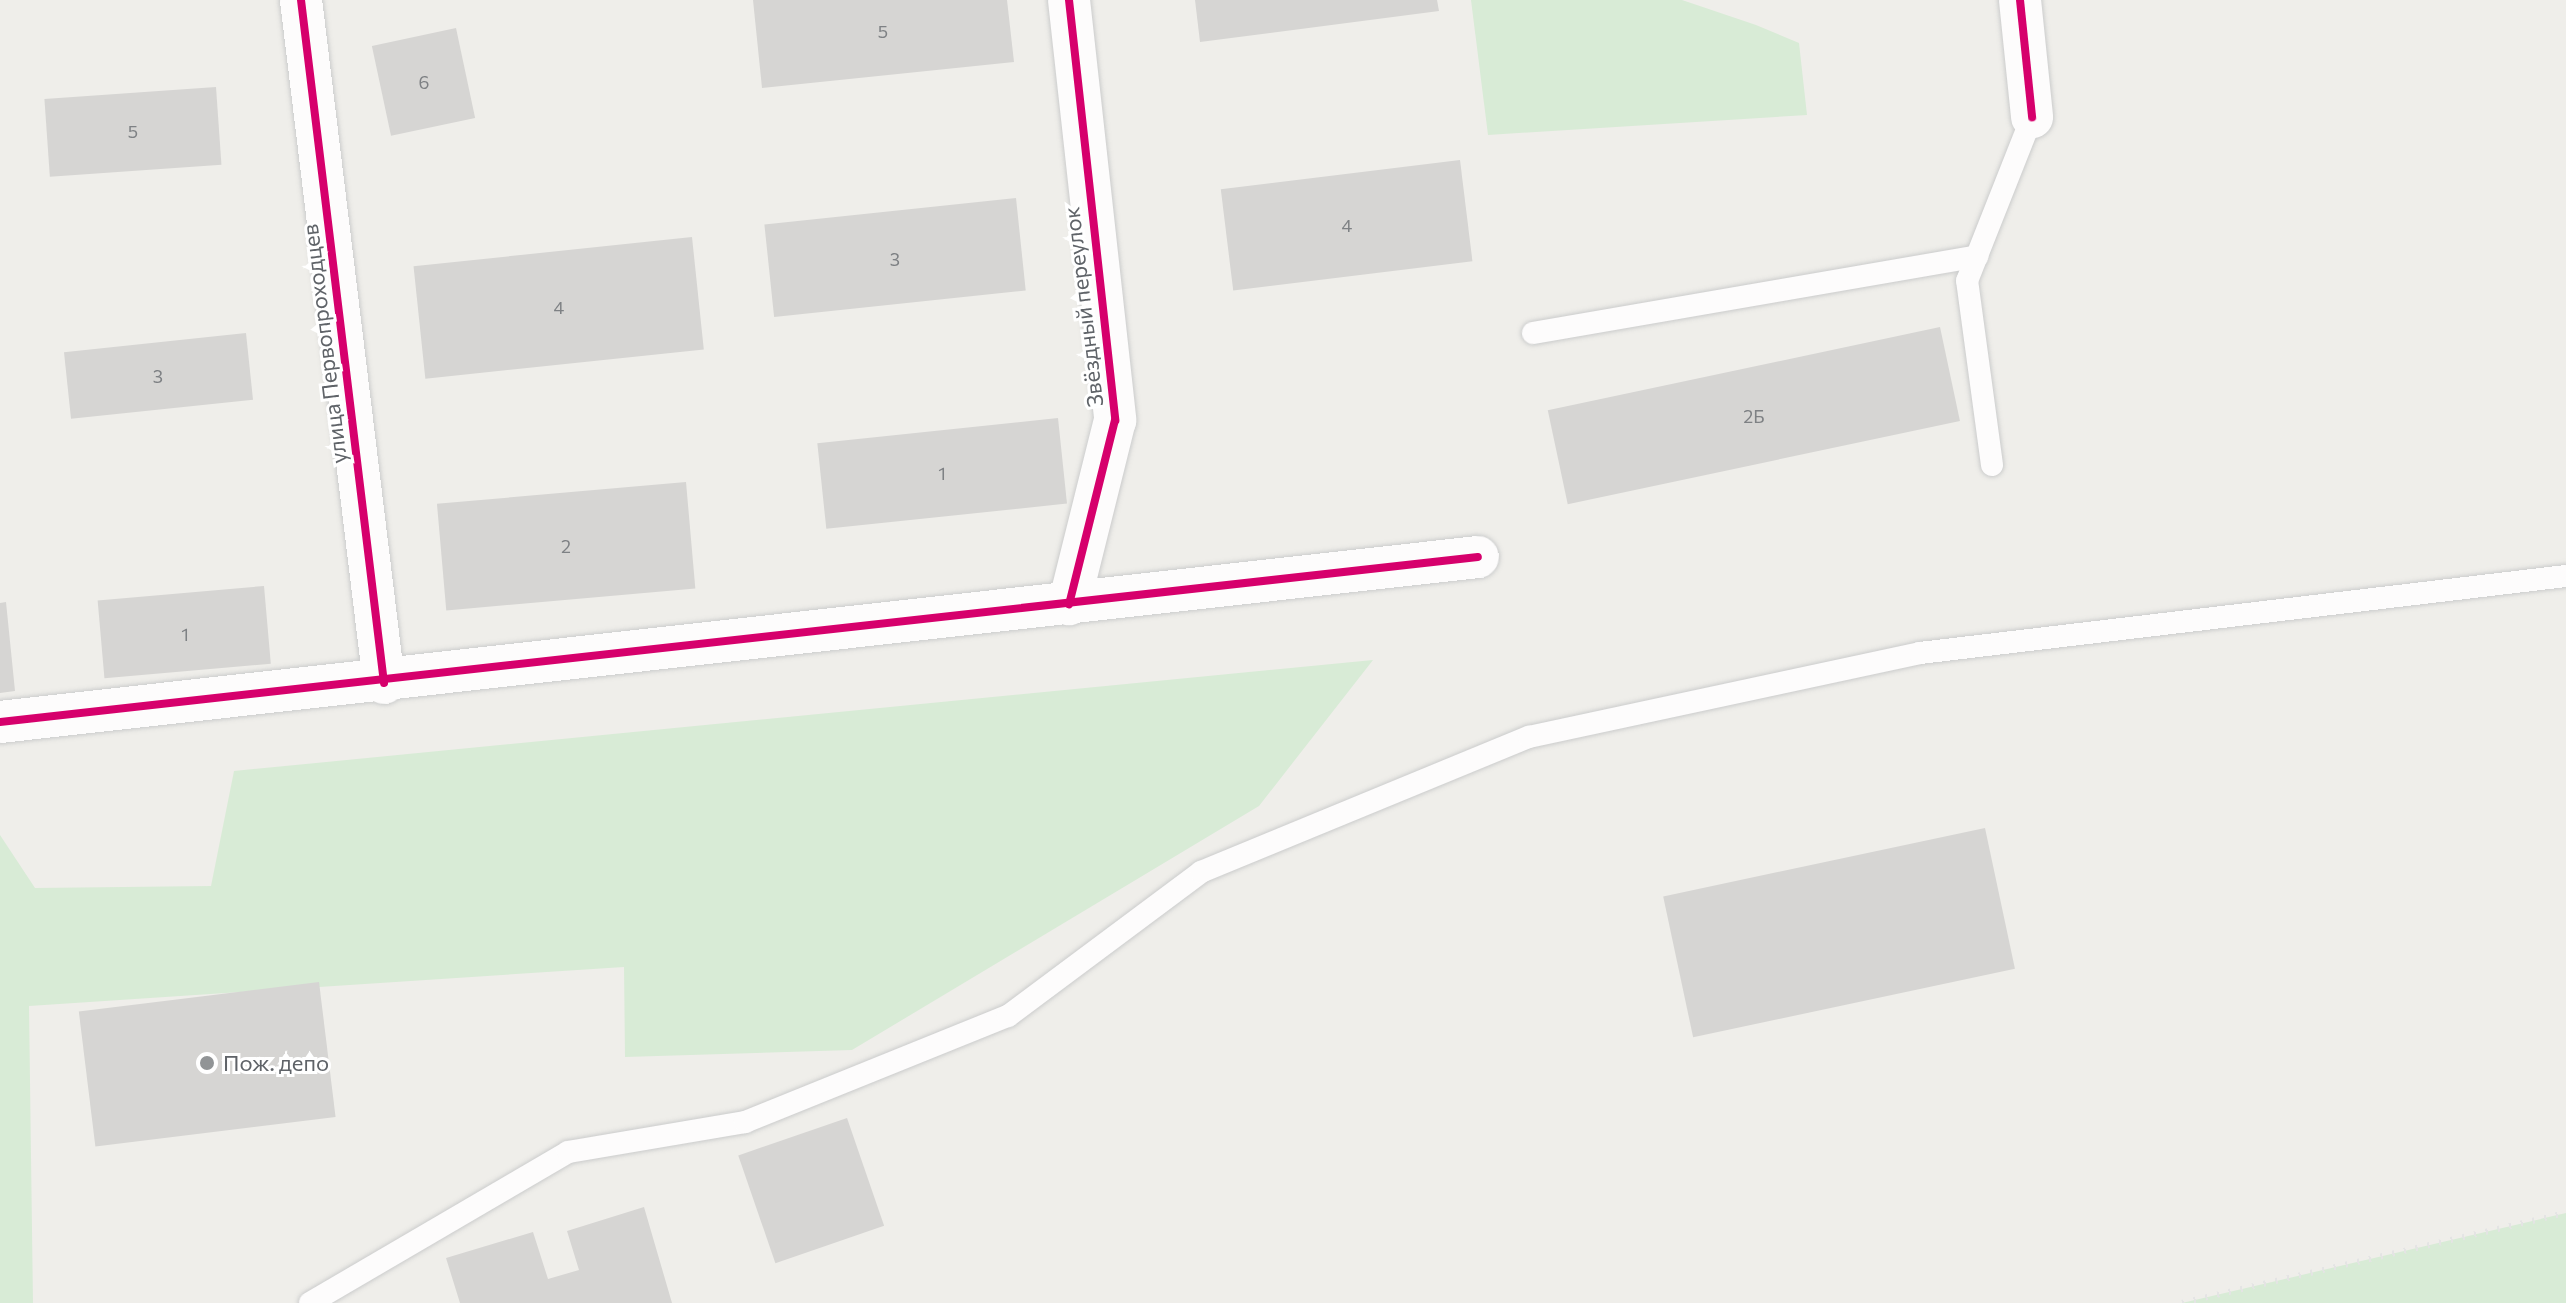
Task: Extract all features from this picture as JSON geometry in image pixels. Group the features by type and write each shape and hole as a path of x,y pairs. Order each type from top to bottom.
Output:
{"street":[{"name":"улица Первопроходцев","path":"301,0 384,683"},
{"name":"Звёздный переулок","path":"1069,0 1115,420 1069,604"},
{"path":"2020,0 2032,117"},
{"path":"0,722 384,683 1478,557"}],"lane":[{"path":"1992,465 1967,281 2032,117"},
{"path":"1533,333 1977,256"},
{"path":"310,1303 568,1152 745,1122 1008,1016 1201,872 1529,737 1920,653 2566,576"}],"green space":[{"path":"1471,0 1682,0 1756,25 1799,43 1807,115 1488,135"},
{"path":"1373,660 1259,806 852,1050 625,1057 624,967 29,1006 33,1303 0,1303 0,835 35,888 211,886 234,771"},
{"path":"2566,1213 2566,1303 2182,1303"}],"building":[{"path":"753,0 1007,0 1014,62 762,88"},
{"path":"1195,0 1437,0 1439,11 1200,42"},
{"path":"456,28 475,118 391,136 372,46"},
{"path":"216,87 221,165 50,177 44,99"},
{"path":"1460,160 1472,261 1233,291 1221,189"},
{"path":"1016,198 1026,290 774,317 764,224"},
{"path":"692,237 704,349 425,379 414,266"},
{"path":"1940,327 1960,421 1568,504 1548,410"},
{"path":"246,333 253,400 71,419 64,352"},
{"path":"1058,418 1067,504 826,529 817,443"},
{"path":"686,482 695,589 446,610 437,504"},
{"path":"264,586 271,664 104,678 98,601"},
{"path":"6,602 15,691 0,693 0,603"},
{"path":"1985,828 2015,969 1693,1037 1663,896"},
{"name":"Пож. депо","path":"319,982 336,1117 95,1146 79,1011"},
{"path":"847,1118 884,1226 775,1263 738,1155"},
{"path":"644,1207 672,1303 460,1303 446,1258 533,1232 548,1279 579,1270 567,1231"}],"railway":[{"path":"2182,1303 2566,1213"}],"cycle path":[{"path":"301,0 384,683"},
{"path":"1069,0 1115,420 1069,604"},
{"path":"2020,0 2032,117"},
{"path":"0,722 1478,557"}],"place":[{"name":"Пож. депо","path":"207,1063"}]}
